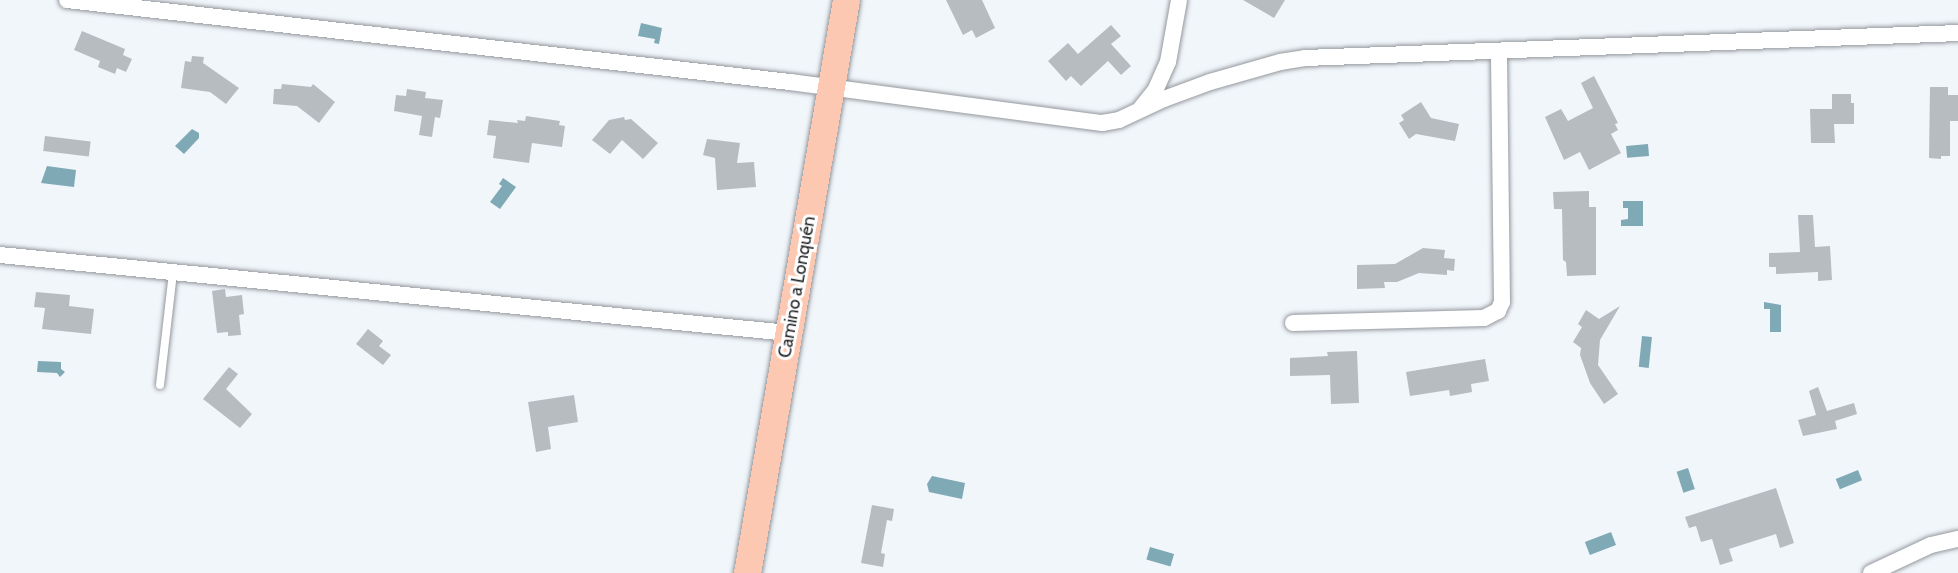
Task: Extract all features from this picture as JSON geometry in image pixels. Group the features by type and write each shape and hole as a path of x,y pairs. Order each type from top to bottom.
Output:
{"main road":[{"name":"Camino a Lonquén","path":"747,573 846,0"}],"street":[{"path":"67,0 831,87 1092,123 1119,120 1210,82 1297,59 1958,33"},
{"path":"1138,111 1155,91 1168,62 1179,0"},
{"path":"1293,323 1484,318 1498,311 1502,302 1499,52"},
{"path":"0,255 789,333"},
{"path":"1871,573 1931,545 1958,539"}],"lane":[{"path":"160,385 173,272"}],"water":[{"path":"641,23 662,28 659,44 654,43 655,39 638,36"},
{"path":"192,129 199,133 199,138 184,154 175,146"},
{"path":"1648,144 1649,156 1627,158 1626,146"},
{"path":"47,166 76,170 74,187 41,183"},
{"path":"503,178 516,187 500,209 490,202 502,186 499,184"},
{"path":"1623,201 1643,201 1643,226 1621,226 1621,220 1628,219 1628,208 1623,208"},
{"path":"1764,302 1781,305 1781,332 1770,332 1770,309 1764,309"},
{"path":"1642,336 1652,337 1649,368 1639,367"},
{"path":"38,361 61,362 61,369 65,372 60,377 57,373 37,372"},
{"path":"1688,468 1695,489 1683,493 1677,472"},
{"path":"1858,470 1862,480 1840,489 1836,479"},
{"path":"932,476 965,483 962,499 929,492 927,484"},
{"path":"1611,532 1616,545 1590,555 1585,542"},
{"path":"1150,547 1174,554 1170,566 1146,559"}],"building":[{"path":"946,0 982,0 995,28 976,38 972,30 963,35"},
{"path":"1243,0 1285,0 1274,18"},
{"path":"1111,25 1121,36 1111,44 1131,66 1121,75 1108,61 1081,86 1071,76 1066,81 1048,61 1068,43 1078,54"},
{"path":"82,31 125,49 123,55 132,59 126,72 117,68 115,74 98,67 100,61 74,50"},
{"path":"192,56 204,57 203,63 239,88 226,104 210,92 181,88 185,61 191,62"},
{"path":"1594,76 1618,123 1615,124 1618,130 1611,134 1621,153 1589,170 1580,152 1564,160 1545,117 1561,109 1568,121 1593,108 1581,83"},
{"path":"282,84 311,87 313,84 335,102 319,123 297,106 273,104 274,89 281,89"},
{"path":"1930,87 1948,87 1948,95 1958,95 1958,121 1950,121 1950,156 1941,156 1941,159 1929,158"},
{"path":"407,89 426,92 425,98 443,100 440,118 435,117 432,137 419,135 422,116 394,111 396,95 406,96"},
{"path":"1832,94 1851,94 1851,103 1854,103 1854,124 1834,124 1835,143 1811,143 1810,109 1832,109"},
{"path":"1421,102 1431,118 1459,124 1455,141 1416,134 1409,139 1399,123 1404,120 1401,115"},
{"path":"526,116 560,121 559,125 565,126 562,147 532,143 529,163 493,158 496,136 487,135 489,120 518,123 517,120 525,121"},
{"path":"624,117 625,120 631,119 658,143 643,159 622,140 610,154 592,140 609,120"},
{"path":"45,136 91,142 89,156 43,151"},
{"path":"707,139 740,143 737,163 754,162 756,187 717,190 715,158 703,155"},
{"path":"1589,191 1589,207 1596,207 1596,275 1567,276 1566,262 1563,260 1562,209 1554,209 1553,192"},
{"path":"1798,215 1813,215 1815,247 1830,246 1832,280 1818,281 1818,272 1776,274 1776,267 1769,267 1769,253 1800,252"},
{"path":"1423,248 1445,250 1444,258 1455,259 1454,271 1447,270 1447,275 1419,273 1397,282 1384,282 1385,288 1357,289 1357,265 1395,264"},
{"path":"225,289 226,297 242,295 244,314 239,315 241,335 228,336 228,332 217,333 212,291"},
{"path":"36,292 70,295 69,306 94,309 91,334 42,329 45,308 34,307"},
{"path":"1620,306 1600,340 1598,365 1618,394 1604,404 1590,383 1580,355 1581,348 1573,342 1582,327 1578,324 1586,310 1599,319"},
{"path":"368,329 383,341 379,346 391,355 383,365 356,344"},
{"path":"1357,351 1359,403 1331,404 1330,375 1290,376 1290,358 1328,356 1327,352"},
{"path":"1485,359 1489,381 1471,384 1472,392 1450,396 1449,390 1410,396 1406,372"},
{"path":"229,367 238,374 226,389 252,414 240,428 203,399"},
{"path":"1818,387 1827,411 1854,403 1857,414 1835,421 1837,429 1803,436 1798,420 1816,415 1809,391"},
{"path":"574,395 578,422 548,427 551,449 536,452 528,402"},
{"path":"1776,488 1794,543 1780,548 1776,534 1729,549 1733,561 1720,565 1712,539 1701,542 1696,526 1689,528 1685,517"},
{"path":"872,505 894,509 892,521 887,520 881,553 885,554 883,567 861,563"}]}
